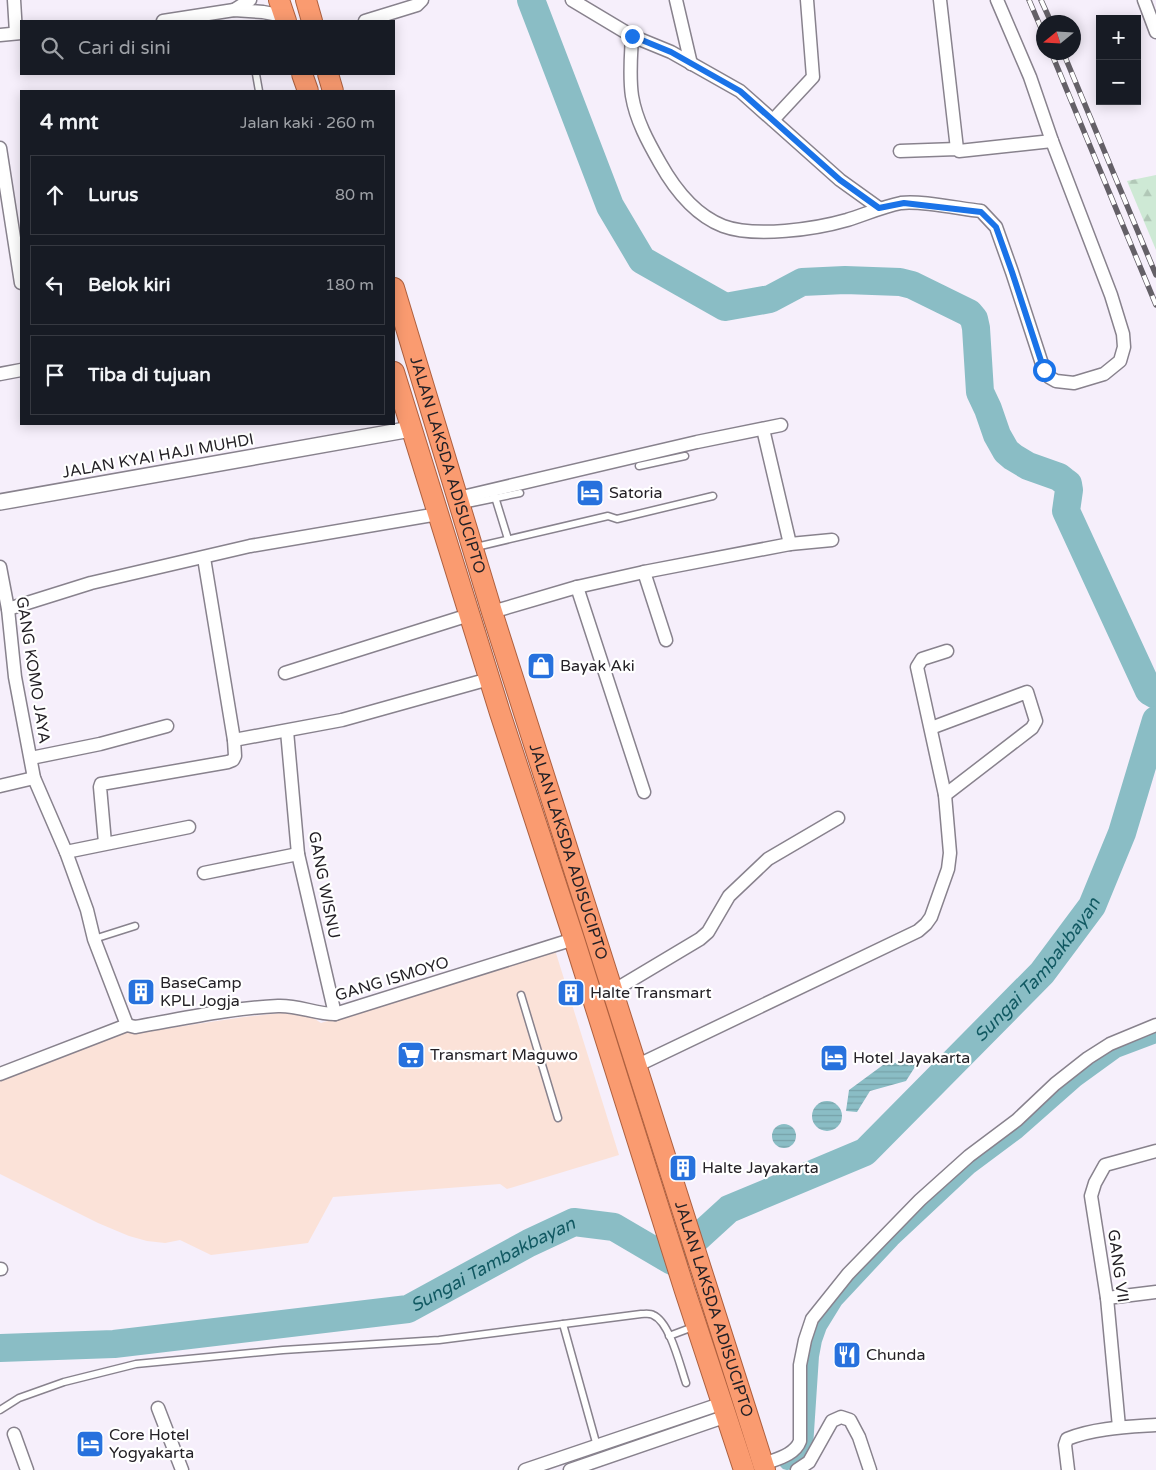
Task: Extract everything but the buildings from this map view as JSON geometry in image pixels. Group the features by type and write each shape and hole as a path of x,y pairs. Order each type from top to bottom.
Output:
{"highway":[{"path":"306,0 312,20"},
{"path":"302,75 308,90"},
{"path":"328,75 333,90"},
{"name":"JALAN LAKSDA ADISUCIPTO","path":"395,291 492,612 765,1467"},
{"name":"JALAN LAKSDA ADISUCIPTO","path":"395,375 489,679 744,1470"}],"street":[{"path":"0,35 19,33 14,0"},
{"path":"234,10 250,0"},
{"path":"368,20 417,5 422,0"},
{"path":"572,0 632,36 671,52 740,91 840,180 879,208"},
{"path":"676,0 691,64"},
{"path":"773,120 813,77 807,0"},
{"path":"940,0 957,149"},
{"path":"632,36 630,64 632,97 646,138 672,184 686,200 706,216 723,226 745,230 771,231 817,227 848,220 879,208 904,203 981,212 996,227 1044,370 1049,377 1056,381 1074,383 1104,374 1120,361 1124,347 1123,334 1111,295 1052,141 1030,77 997,0"},
{"path":"1144,0 1156,32"},
{"path":"169,20 234,10 283,12"},
{"path":"900,151 957,149 959,151 1052,141"},
{"path":"0,148 15,201 20,269"},
{"path":"0,374 20,370"},
{"path":"459,502 697,442 781,425"},
{"name":"JALAN KYAI HAJI MUHDI","path":"0,502 411,429"},
{"path":"763,429 790,544"},
{"path":"8,609 92,583 250,546 438,514"},
{"path":"492,612 577,587 644,572 790,544 832,540"},
{"path":"104,843 101,784 228,762 233,760 235,756 204,558"},
{"name":"GANG KOMO JAYA","path":"0,567 8,609 15,677 34,778 66,852 87,910 94,939 127,1026"},
{"path":"644,572 666,640"},
{"path":"577,587 644,792"},
{"path":"286,673 470,615"},
{"path":"636,1066 918,931 926,924 931,917 948,869 950,853 946,795 917,667 922,659 947,652"},
{"path":"234,740 342,720 489,679"},
{"path":"931,728 1027,692 1036,721 1032,728 946,795"},
{"path":"31,758 100,744 167,726"},
{"name":"GANG WISNU","path":"287,731 298,854 335,1014"},
{"path":"0,786 34,778"},
{"path":"613,990 700,939 708,932 728,896 768,859 838,818"},
{"path":"66,852 189,827"},
{"path":"204,873 298,854"},
{"name":"GANG ISMOYO","path":"0,1074 127,1026 135,1027 276,1006 292,1006 325,1014 335,1014 574,939"},
{"path":"765,1467 798,1448 800,1441 800,1365 812,1319 848,1274 920,1200 969,1156 1017,1120 1055,1084 1088,1058 1110,1044 1156,1025"},
{"name":"GANG VII","path":"1119,1428 1107,1298 1091,1196 1095,1183 1105,1165 1156,1151"},
{"path":"1107,1298 1156,1292"},
{"path":"158,1408 182,1470"},
{"path":"525,1470 554,1465 597,1446 725,1410"},
{"path":"570,1470 725,1410"},
{"path":"797,1470 809,1462 832,1421 841,1417 850,1420 859,1437 870,1470"},
{"path":"1068,1470 1066,1439 1086,1433 1156,1425"},
{"path":"14,1434 27,1470"}],"lane":[{"path":"256,75 259,90"},
{"path":"639,466 685,456"},
{"path":"459,502 520,492"},
{"path":"473,547 608,516 617,519 714,496"},
{"path":"495,497 508,538"},
{"path":"94,939 135,926"},
{"path":"521,995 558,1118"},
{"path":"0,1410 19,1398 64,1382 136,1364 283,1350 439,1340 641,1314 652,1314 661,1321 669,1336 686,1383"},
{"path":"563,1324 597,1446"},
{"path":"669,1336 697,1326"}],"shaded area":[{"name":"Transmart Maguwo","path":"555,950 619,1155 507,1189 500,1184 333,1197 308,1243 211,1255 180,1240 165,1243 129,1236 98,1223 0,1174 0,1078 131,1031 136,1033 289,1012 307,1014 321,1023"}],"green space":[{"path":"1156,175 1156,250 1127,181"}],"water":[{"path":"920,1059 906,1081 870,1091 857,1112 846,1111 849,1090 883,1065"},
{"path":"827,1101 838,1105 842,1116 838,1127 827,1131 816,1127 812,1116 816,1105"},
{"path":"784,1124 792,1128 796,1136 792,1144 784,1148 776,1144 772,1136 776,1128"}],"waterway":[{"path":"531,0 610,206 642,260 725,307 770,299 802,282 845,280 900,282 912,285 969,313 974,319 976,328 980,392 997,435 1006,451 1013,457 1028,466 1059,477 1068,484 1066,511 1149,691 1156,695"},
{"name":"Sungai Tambakbayan","path":"0,1348 114,1344 408,1309 529,1243 574,1222 614,1227 672,1261 729,1209 865,1152 1042,973 1092,906 1122,833 1156,720"},
{"path":"787,1462 805,1447 811,1356 814,1340 819,1326 835,1300 892,1239 970,1166 1017,1131 1076,1079 1116,1050 1156,1035"}],"railway":[{"path":"1029,0 1036,16"},
{"path":"1041,0 1048,15"},
{"path":"1054,60 1156,305"},
{"path":"1066,60 1156,275"}],"place":[{"name":"Satoria","path":"590,493"},
{"name":"Bayak Aki","path":"541,666"},
{"name":"BaseCamp KPLI Jogja","path":"141,992"},
{"name":"Halte Transmart","path":"571,993"},
{"name":"Transmart Maguwo","path":"411,1055"},
{"name":"Hotel Jayakarta","path":"834,1058"},
{"name":"Halte Jayakarta","path":"683,1168"},
{"name":"Chunda","path":"847,1355"},
{"name":"Core Hotel Yogyakarta","path":"90,1444"}],"route":[{"path":"632,36 671,52 740,91 840,180 879,208 904,203 918,203 981,212 996,227 1044,370"}]}
